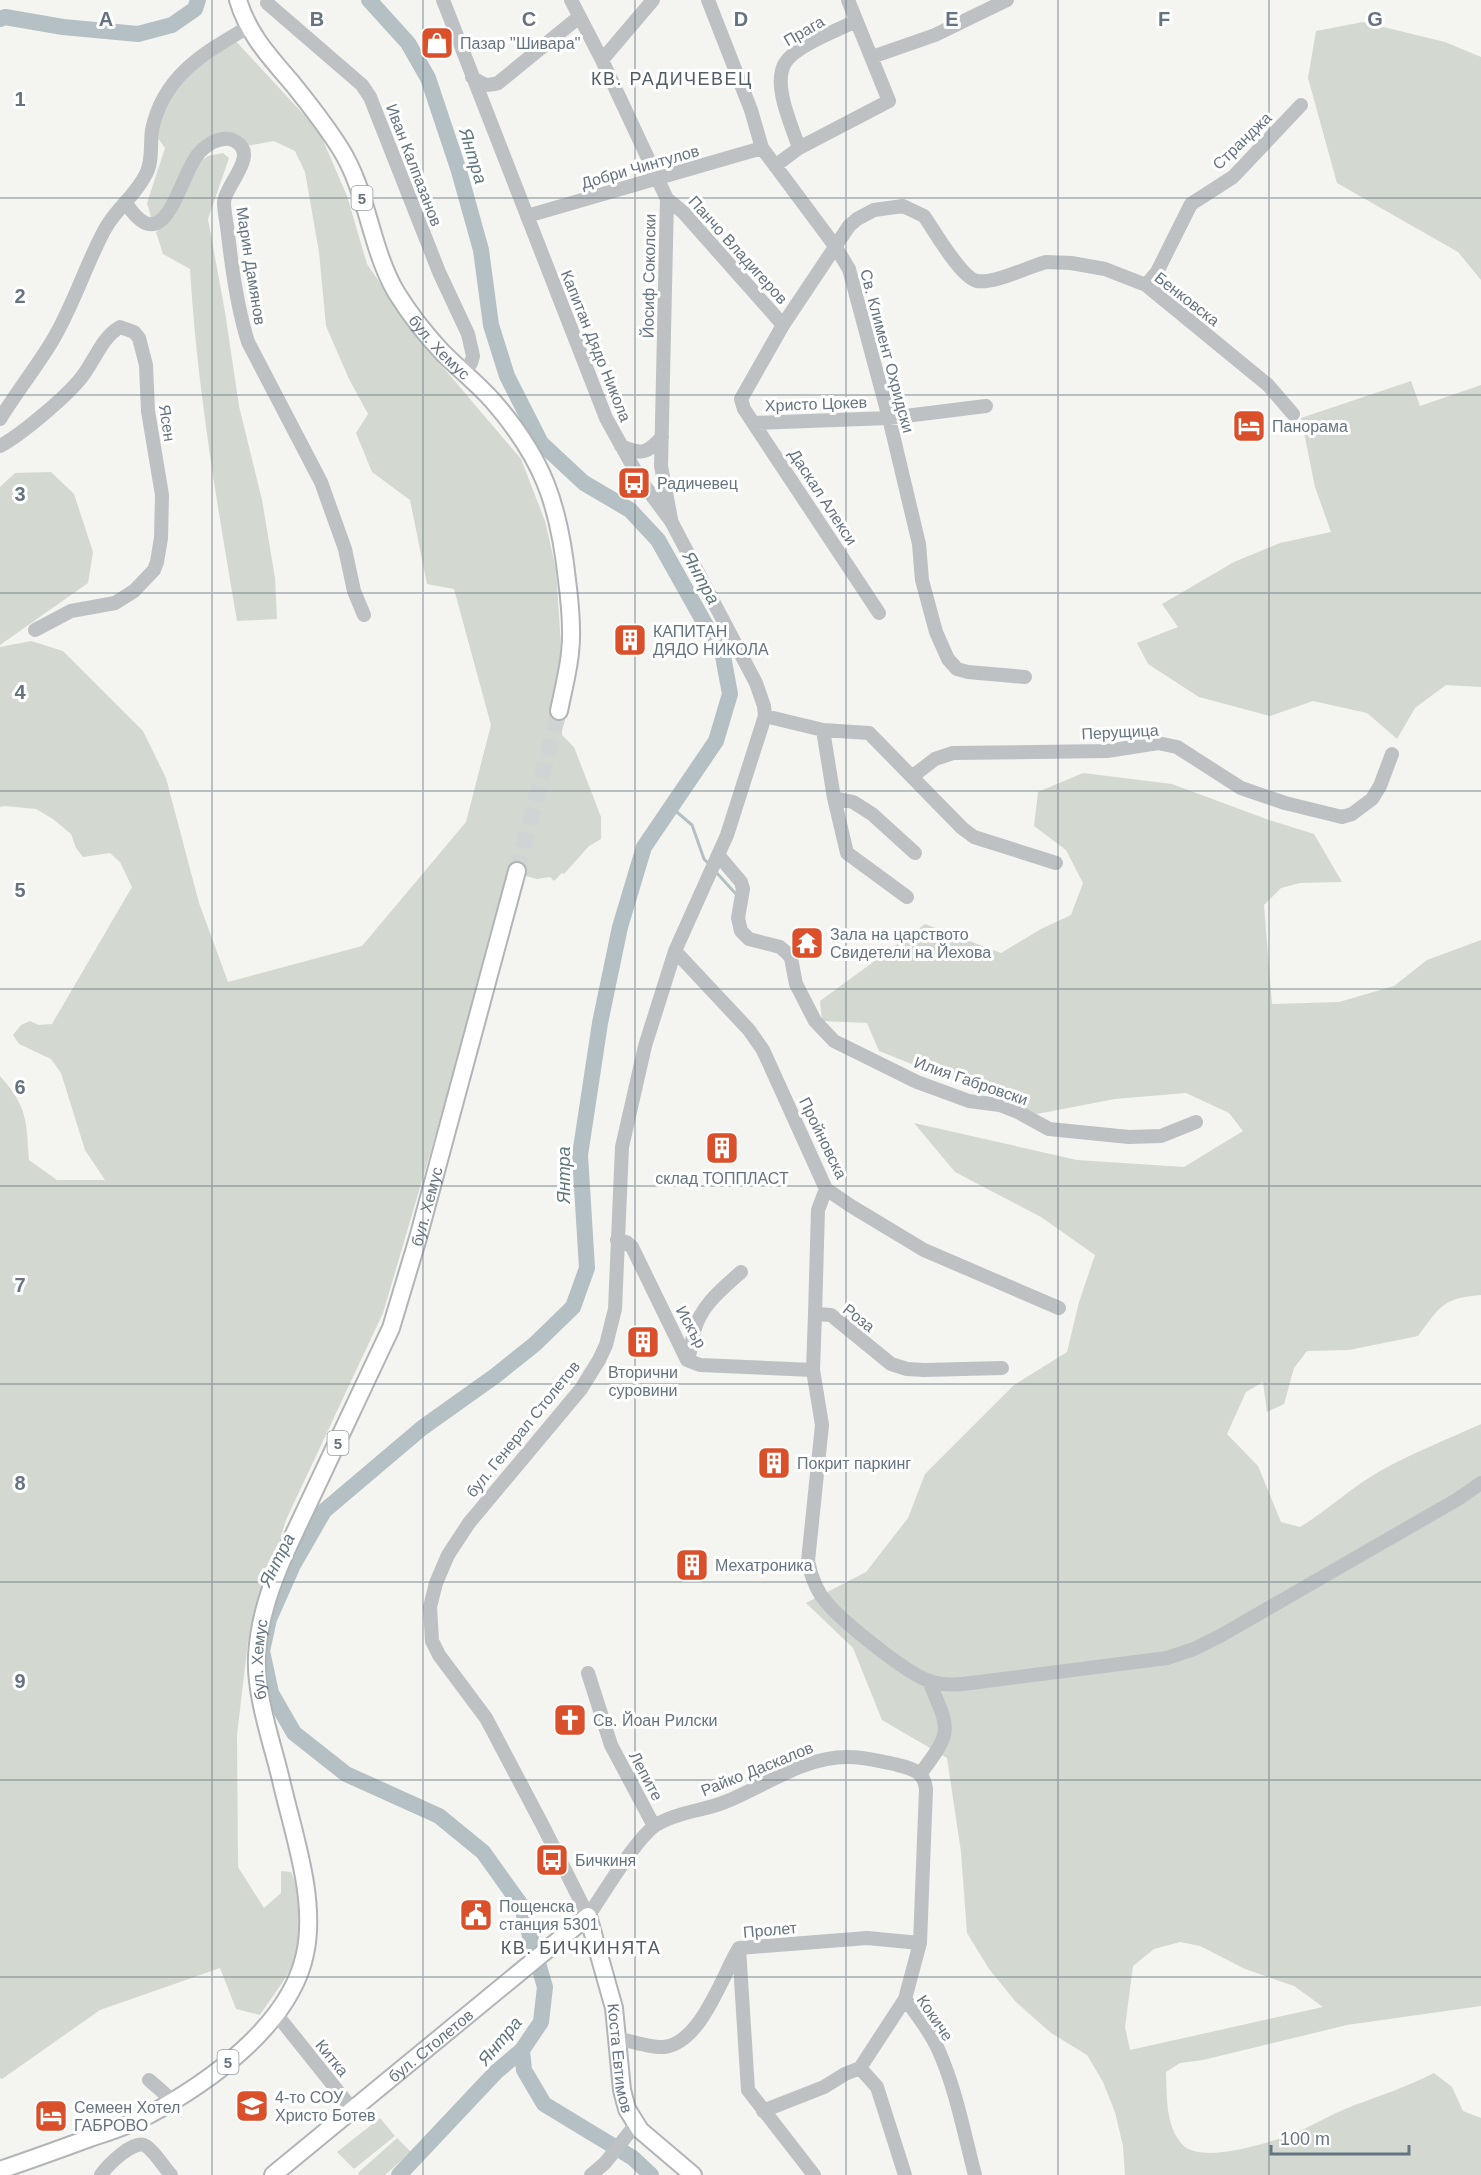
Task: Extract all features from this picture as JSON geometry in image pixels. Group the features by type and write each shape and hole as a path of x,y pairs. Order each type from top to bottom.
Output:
{"main road":[{"name":"бул. Хемус","path":"238,0 248,27 265,52 319,117 341,150 356,180 381,259 396,291 419,324 490,398 520,434 538,466 555,506 570,601 570,650 559,711"},
{"name":"бул. Хемус","path":"0,2170 145,2117 223,2066 281,2020 306,1953 309,1915 302,1871 260,1692 256,1657 261,1618 270,1588 286,1551 391,1328 418,1238 517,871"},
{"name":"бул. Столетов","path":"273,2175 588,1916"},
{"name":"Коста Евтимов","path":"588,1916 614,2008 622,2090 631,2129 676,2159 693,2175"}],"street":[{"name":"Капитан Дядо Никола","path":"443,0 598,401 641,481 671,521 756,683 765,716"},
{"name":"Йосиф Соколски","path":"571,0 602,60 667,200 661,466 671,521"},
{"path":"602,60 653,0"},
{"name":"Св. Климент Охридски","path":"708,0 751,110 762,148 835,246 853,281 919,544 922,580 936,632 948,659 957,669 968,672 1025,677"},
{"path":"775,166 799,148 889,101 848,0"},
{"path":"872,57 935,35 1007,0"},
{"name":"Иван Калпазанов","path":"267,3 362,85 370,97 439,272 468,334 473,356 464,373"},
{"path":"472,77 482,85 498,83 579,17"},
{"name":"Прага","path":"799,148 782,92 781,79 786,61 797,51 856,21"},
{"path":"0,419 51,343 111,218 145,176 149,167 153,130 159,107 170,88 181,74 208,50 248,27"},
{"name":"Странджа","path":"1146,285 1157,272 1191,204 1233,177 1301,105"},
{"name":"Марин Дамянов","path":"126,202 133,214 144,223 153,224 163,219 171,210 195,157 207,146 221,139 235,141 241,147 244,156 241,168 224,200 231,263 241,321 248,342 321,482 345,549 354,591 364,615"},
{"name":"Добри Чинтулов","path":"527,216 762,148"},
{"name":"Панчо Владигеров","path":"667,200 683,212 783,326"},
{"name":"Бенковска","path":"741,399 783,326 835,246 857,219 874,210 903,206 914,209 924,216 956,262 974,280 995,278 1046,261 1054,261 1105,269 1146,285 1268,385 1293,414"},
{"name":"Ясен","path":"0,446 71,389 82,377 112,332 120,327 134,332 139,338 146,365 148,411 162,495 161,538 157,562 154,570 134,591 115,603 71,611 35,630"},
{"name":"Даскал Алекси","path":"741,399 744,409 879,613"},
{"name":"Христо Цокев","path":"754,423 889,418 986,406"},
{"path":"621,446 633,452 642,452 649,450 662,437"},
{"path":"715,864 746,779 765,716 823,730 869,733 962,828 974,837 1056,863"},
{"path":"823,730 834,798 847,853 907,897"},
{"name":"Перущица","path":"913,776 935,759 953,753 1107,750 1158,743 1177,747 1241,788 1285,803 1342,817 1357,811 1372,799 1380,786 1392,754"},
{"path":"834,798 853,802 872,814 915,853"},
{"name":"бул. Генерал Столетов","path":"588,1916 486,1718 439,1655 432,1641 430,1607 436,1583 448,1555 469,1523 581,1389 599,1360 610,1332 615,1309 622,1147 625,1127 645,1046 675,951 715,864"},
{"name":"Илия Габровски","path":"715,864 741,882 743,889 738,918 741,931 749,939 780,947 787,953 793,965 796,984 815,1022 834,1041 917,1082 969,1101 1000,1105 1049,1129 1129,1137 1161,1136 1196,1122"},
{"name":"Пройновска","path":"675,951 749,1030 763,1050 826,1189 924,1250 1059,1308"},
{"name":"Роза","path":"826,1189 818,1210 815,1314 831,1315 891,1364 899,1367 924,1370 1002,1368"},
{"name":"Искър","path":"617,1240 626,1242 632,1247 687,1360 700,1365 813,1370"},
{"path":"687,1360 691,1352 693,1332 701,1313 741,1272"},
{"path":"815,1314 813,1370 822,1425 808,1561 810,1573 816,1588 827,1603 868,1640 912,1672 929,1681 952,1685 983,1682 1167,1658 1194,1649 1458,1499 1481,1483"},
{"name":"Лепите","path":"588,1673 610,1745 654,1826"},
{"path":"905,1999 920,1942 926,1789 921,1773 939,1749 946,1729 944,1715 929,1681"},
{"name":"Райко Даскалов","path":"588,1916 640,1842 654,1826 684,1813 725,1802 774,1778 832,1758 850,1756 876,1760 909,1767 921,1773"},
{"name":"Пролет","path":"618,2038 664,2047 689,2034 705,2013 739,1948 867,1938 920,1942"},
{"path":"739,1948 748,2090 762,2111 814,2175"},
{"name":"Кокиче","path":"860,2068 905,1999 923,2023 938,2049 959,2113 975,2175"},
{"name":"Китка","path":"281,2020 353,2110"},
{"path":"762,2111 824,2087 860,2068 877,2087 905,2175"},
{"path":"153,2082 172,2100"},
{"path":"591,2175 609,2158 631,2129"},
{"path":"101,2175 105,2168 129,2148 140,2144 146,2146 171,2175"}],"shaded area":[{"path":"1363,22 1445,42 1481,57 1481,280 1458,252 1337,183 1308,78 1316,31"},
{"path":"232,37 319,131 347,196 367,264 419,339 521,459 545,521 556,569 561,646 562,735 574,747 601,817 601,839 589,846 564,874 562,873 554,881 550,877 537,879 511,872 383,1313 286,1520 248,1641 237,1735 238,1867 264,1908 281,1893 281,1871 291,1872 299,1903 297,1950 293,1965 260,2015 236,2009 220,1968 100,2010 2,2079 0,2078 0,1076 21,1106 26,1124 29,1160 57,1180 105,1180 85,1150 61,1073 51,1059 19,1044 13,1035 21,1025 30,1021 39,1025 52,1024 132,887 120,862 110,853 83,857 76,848 71,834 53,819 36,809 0,807 0,647 31,641 63,651 143,731 166,778 199,903 228,982 362,946 466,822 491,725 454,589 427,584 410,500 372,472 356,433 368,414 349,379 326,326 319,252 305,172 295,151 274,141 241,147 235,141 207,145 153,224 147,203 165,148 152,130 170,88"},
{"path":"223,153 229,158 208,219 239,406 262,500 275,578 277,619 237,621 215,489 197,358 190,269 163,254 156,232 168,220 196,165 208,156"},
{"path":"1411,381 1420,406 1481,385 1481,687 1446,685 1415,708 1397,739 1367,713 1313,701 1270,716 1199,697 1148,664 1137,643 1178,627 1162,604 1234,562 1280,543 1331,532 1315,487 1301,418"},
{"path":"51,472 74,494 93,552 88,583 0,645 0,487 15,473"},
{"path":"1083,773 1172,784 1314,834 1342,882 1300,883 1281,888 1264,905 1272,1004 1339,1002 1394,986 1427,960 1481,940 1481,1295 1468,1296 1443,1306 1418,1336 1349,1350 1307,1351 1294,1368 1284,1404 1267,1412 1263,1382 1246,1392 1227,1434 1258,1466 1281,1522 1300,1527 1380,1471 1481,1424 1481,2006 1347,2025 1203,2060 1180,2063 1166,2072 1168,2111 1173,2130 1184,2146 1194,2151 1207,2153 1238,2150 1284,2137 1345,2109 1434,2073 1452,2087 1463,2111 1481,2118 1481,2175 1125,2175 1123,2146 1115,2112 1103,2082 1087,2055 1051,2033 1016,2002 989,1969 967,1933 961,1852 947,1758 882,1720 853,1648 806,1603 866,1572 908,1518 925,1474 1014,1385 1067,1352 1079,1302 1095,1255 1041,1217 955,1172 914,1123 1077,1160 1184,1167 1243,1131 1229,1113 1186,1093 1115,1099 1037,1114 879,1051 867,1023 822,1021 820,1001 925,924 1001,953 1041,929 1071,915 1083,883 1066,850 1034,826 1038,792","holes":["1180,1942 1200,1946 1245,1969 1294,1986 1323,2007 1130,2050 1125,2027 1133,1966 1154,1949"]},
{"path":"380,2118 395,2136 354,2169 337,2152"},
{"path":"397,2138 411,2152 385,2175 359,2175 358,2173"}],"waterway":[{"path":"0,19 5,17 63,27 138,34 172,25 195,9 198,0"},
{"name":"Янтра","path":"369,0 408,43 428,78 459,171 481,250 491,325 507,376 541,443 584,483 630,510 658,540 723,656 730,694 716,741 644,847 620,927 600,1023 580,1155 587,1268 573,1307 535,1344 495,1376 422,1428 324,1511 293,1565 269,1619 262,1651 271,1693 294,1733 346,1774 439,1816 483,1852 521,1905 545,1987 541,2022 522,2050 496,2072 399,2175"},
{"path":"671,807 692,825 704,859 709,864"},
{"path":"715,871 736,894"},
{"path":"522,2050 524,2070 544,2104 633,2158 651,2175"}],"tunnel":[{"path":"517,871 559,711"}],"place":[{"name":"Пазар ''Шивара''","path":"437,43"},
{"name":"Панорама","path":"1249,426"},
{"name":"Радичевец","path":"634,483"},
{"name":"КАПИТАН ДЯДО НИКОЛА","path":"630,640"},
{"name":"Зала на царството Свидетели на Йехова","path":"807,943"},
{"name":"склад ТОППЛАСТ","path":"722,1148"},
{"name":"Вторични суровини","path":"643,1342"},
{"name":"Покрит паркинг","path":"774,1463"},
{"name":"Мехатроника","path":"692,1565"},
{"name":"Св. Йоан Рилски","path":"570,1720"},
{"name":"Бичкиня","path":"552,1860"},
{"name":"Пощенска станция 5301","path":"476,1915"},
{"name":"4-то СОУ Христо Ботев","path":"252,2106"},
{"name":"Семеен Хотел ГАБРОВО","path":"51,2116"}],"district":[{"name":"КВ. РАДИЧЕВЕЦ","path":"672,79"},
{"name":"КВ. БИЧКИНЯТА","path":"581,1948"}]}
